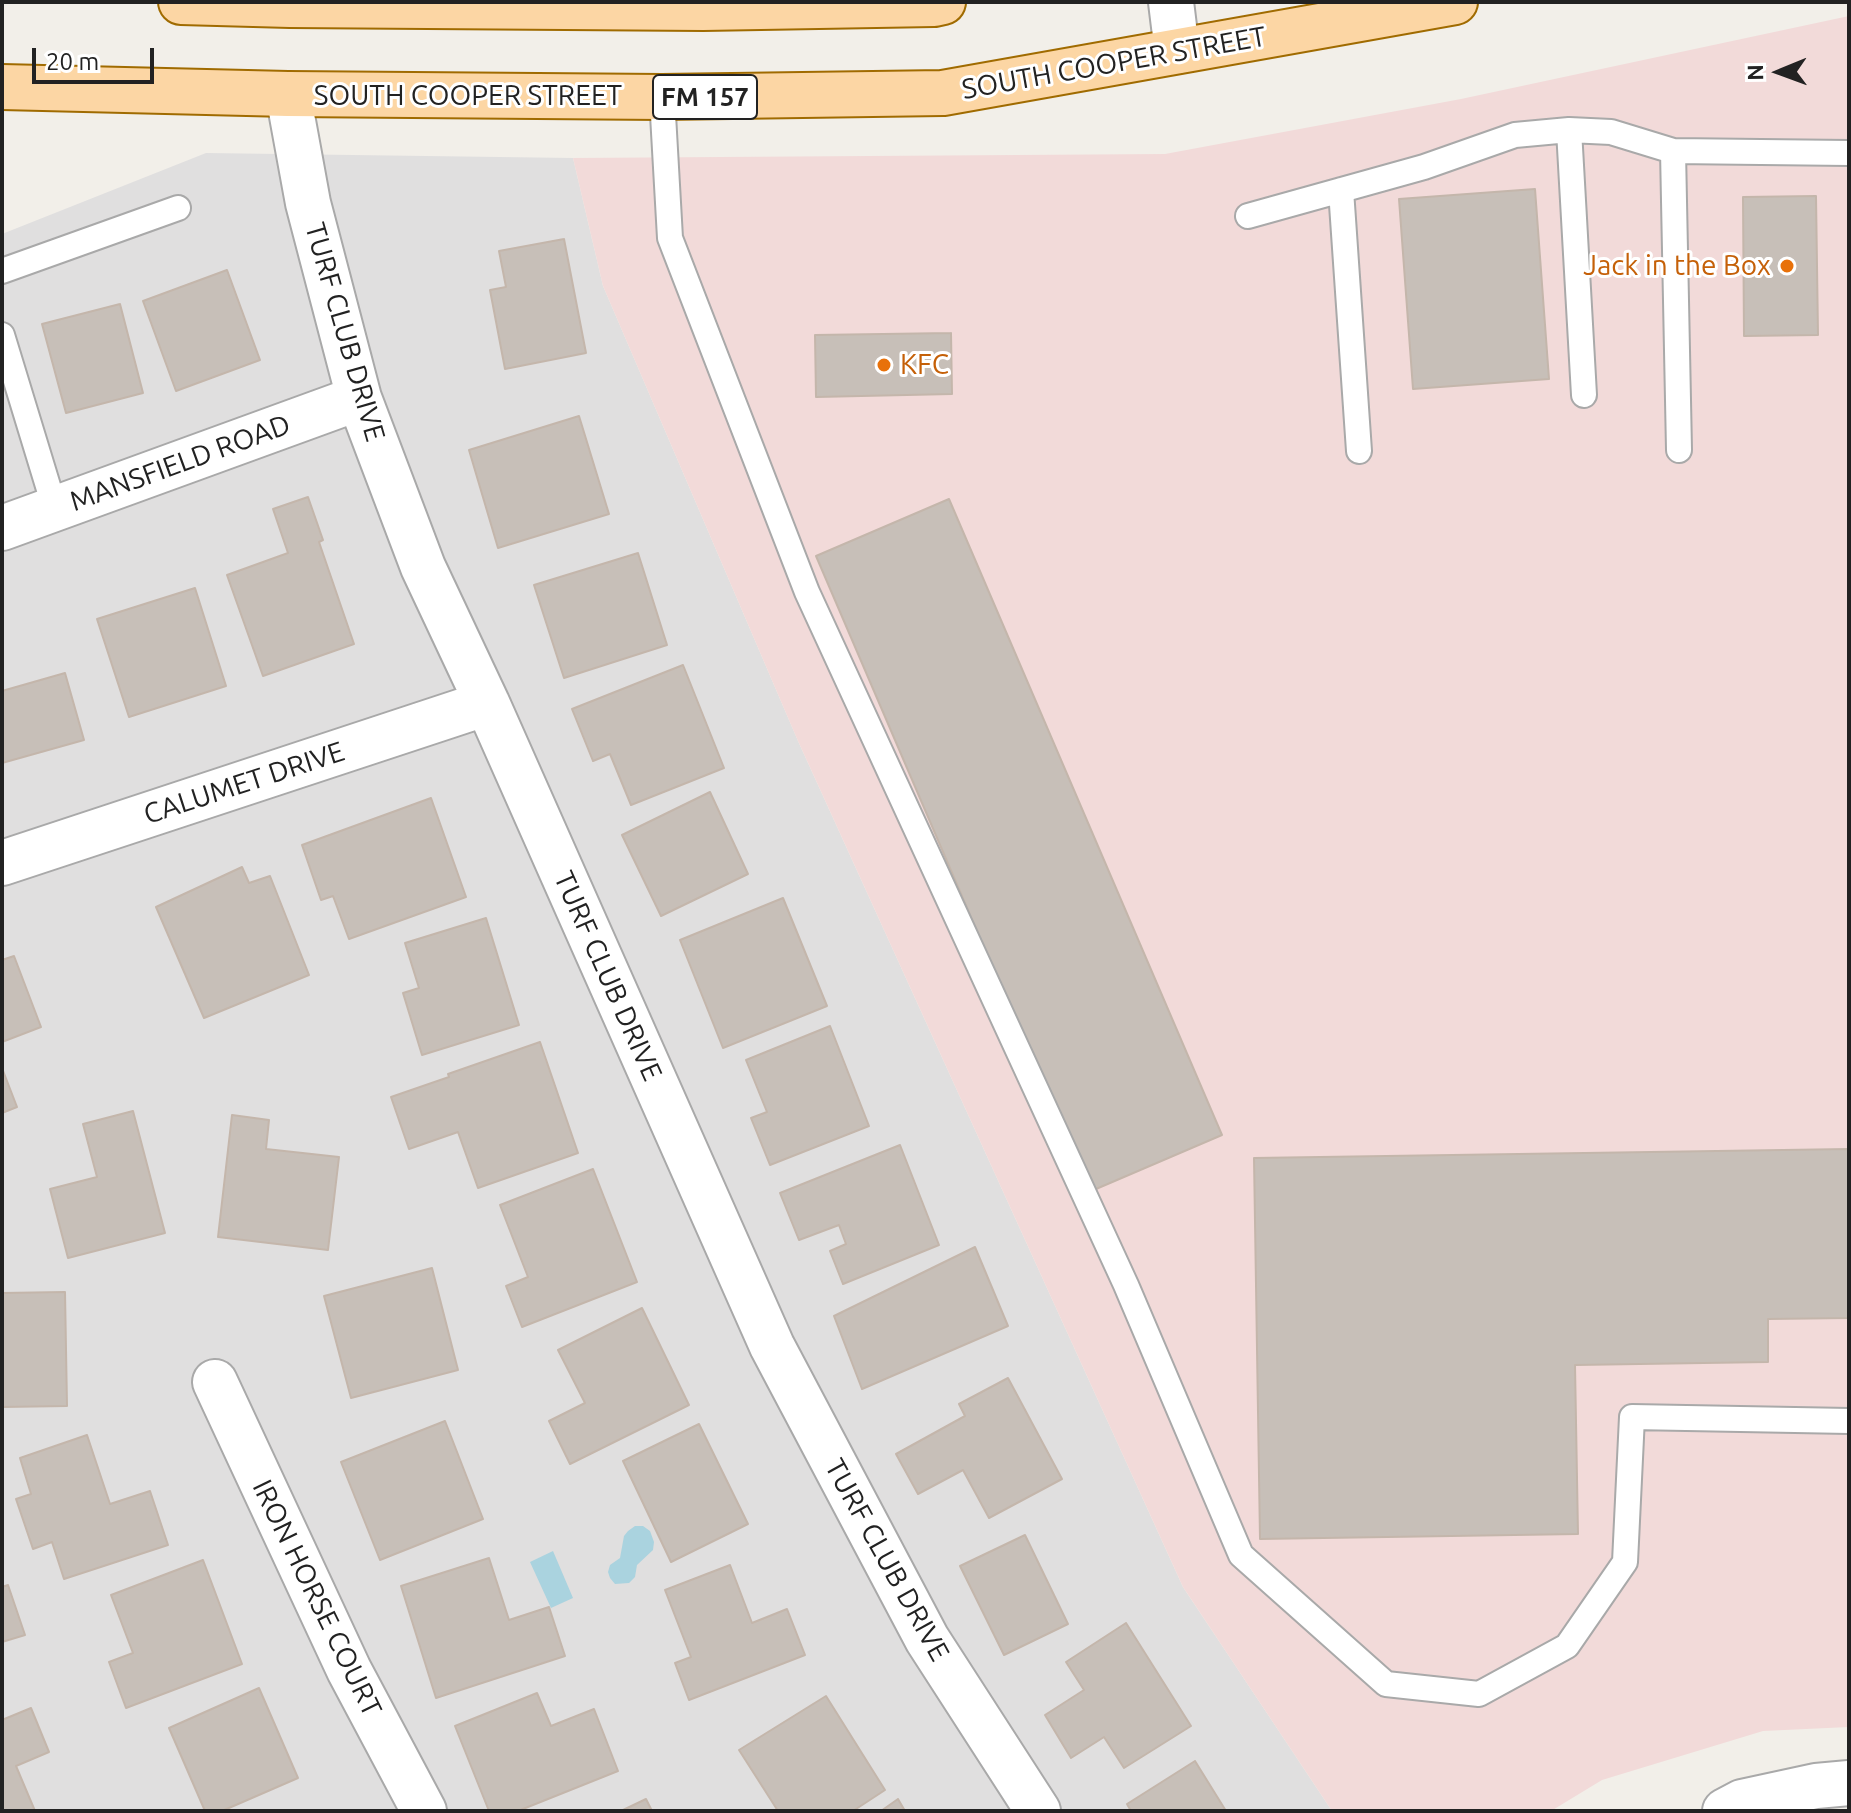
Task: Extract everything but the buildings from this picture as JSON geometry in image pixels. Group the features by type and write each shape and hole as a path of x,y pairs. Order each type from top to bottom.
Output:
{"main road":[{"path":"181,2 703,8 943,2"},
{"name":"SOUTH COOPER STREET","path":"2,87 288,94 662,97 943,93 1455,2"}],"street":[{"path":"1171,2 1177,51"},
{"name":"TURF CLUB DRIVE","path":"288,94 308,203 359,398 423,567 487,703 772,1346 927,1639 1038,1811"},
{"name":"MANSFIELD ROAD","path":"2,528 359,398"},
{"name":"CALUMET DRIVE","path":"2,863 487,703"},
{"name":"IRON HORSE COURT","path":"215,1382 349,1670 424,1811"},
{"path":"1725,1811 1742,1802 1816,1786 1849,1783"}],"lane":[{"path":"662,97 670,238 807,592 1126,1285 1241,1555 1386,1684 1479,1694 1567,1646 1625,1562 1632,1417 1849,1421"},
{"path":"1569,130 1584,395"},
{"path":"1248,216 1424,167 1515,135 1569,130 1611,132 1673,151 1849,153"},
{"path":"1673,151 1679,450"},
{"path":"1341,190 1359,451"},
{"path":"2,271 178,208"},
{"path":"2,335 55,509"}],"shaded area":[{"path":"1849,16 1849,1727 1763,1731 1602,1780 1551,1811 1332,1811 1183,1587 798,741 603,286 573,158 1165,154 1461,99"},
{"path":"206,153 573,158 603,286 798,741 1183,1587 1332,1811 2,1811 2,234"}],"water":[{"path":"635,1526 643,1526 650,1531 653,1550 637,1565 635,1577 629,1583 615,1584 608,1572 610,1565 620,1558 624,1536"},
{"path":"553,1551 573,1598 551,1608 530,1562"}],"place":[{"name":"Jack in the Box","path":"1787,266"},
{"name":"KFC","path":"884,365"}]}
